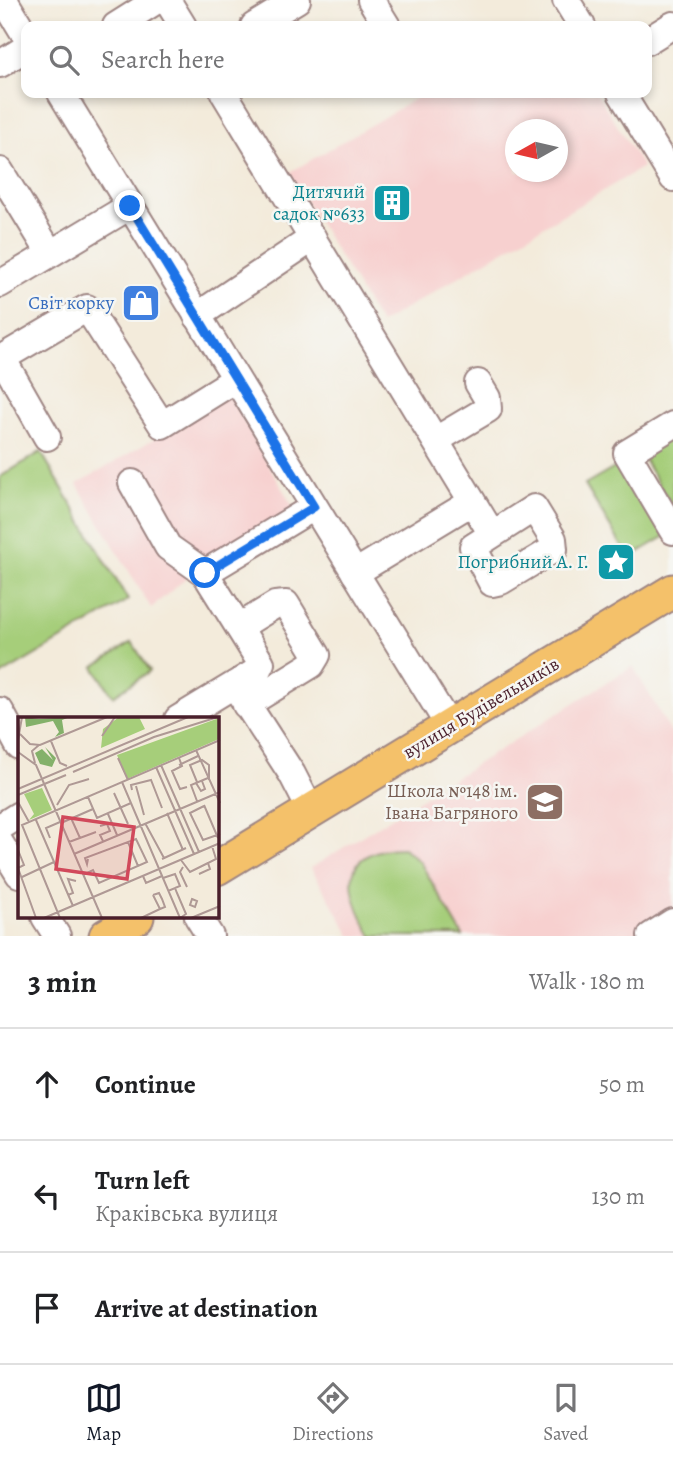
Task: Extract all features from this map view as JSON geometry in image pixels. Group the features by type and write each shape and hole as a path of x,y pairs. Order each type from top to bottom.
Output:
{"main road":[{"name":"вулиця Будівельників","path":"219,867 673,591"},
{"path":"106,936 135,918"}],"street":[{"path":"4,0 21,28"},
{"path":"124,21 157,0"},
{"path":"167,0 180,21"},
{"path":"262,21 297,0"},
{"path":"371,0 384,21"},
{"path":"566,0 579,21"},
{"path":"652,38 673,25"},
{"path":"0,64 21,51"},
{"path":"64,98 449,726"},
{"path":"227,98 492,534"},
{"path":"624,98 673,178"},
{"path":"0,171 50,253"},
{"path":"0,284 130,206"},
{"path":"197,316 313,239"},
{"path":"47,437 2,358 87,308 162,425 236,379"},
{"path":"436,440 488,409 487,398 478,383"},
{"path":"673,425 627,453 673,531"},
{"path":"132,484 168,547 205,573 261,663 240,695"},
{"path":"355,573 472,502"},
{"path":"205,573 314,507"},
{"path":"183,717 311,665 317,655 286,604 275,605 239,627"},
{"path":"240,695 311,811"},
{"path":"0,711 18,744"},
{"path":"0,827 18,816"},
{"path":"0,843 18,872"},
{"path":"46,918 57,936"},
{"path":"199,918 210,936"},
{"path":"651,936 673,922"}],"shaded area":[{"path":"416,98 600,98 643,167 380,324 289,173"},
{"path":"229,395 294,509 198,568 151,608 77,484"},
{"name":"Школа №148 ім. Івана Багряного","path":"633,666 673,736 673,911 631,936 351,936 311,868"}],"green space":[{"path":"673,431 673,508 639,451"},
{"path":"41,452 128,600 0,676 0,477"},
{"path":"623,463 666,536 629,558 585,485"},
{"path":"132,642 150,671 113,696 94,667"},
{"path":"403,848 420,862 463,936 372,936 356,904 353,876 357,865 366,856 381,850"}],"place":[{"name":"Дитячий садок №633","path":"392,203"},
{"name":"Світ корку","path":"141,303"},
{"name":"Погрибний А. Г.","path":"616,562"},
{"name":"Школа №148 ім. Івана Багряного","path":"545,802"}],"route":[{"path":"130,206 314,507 205,573"}]}
